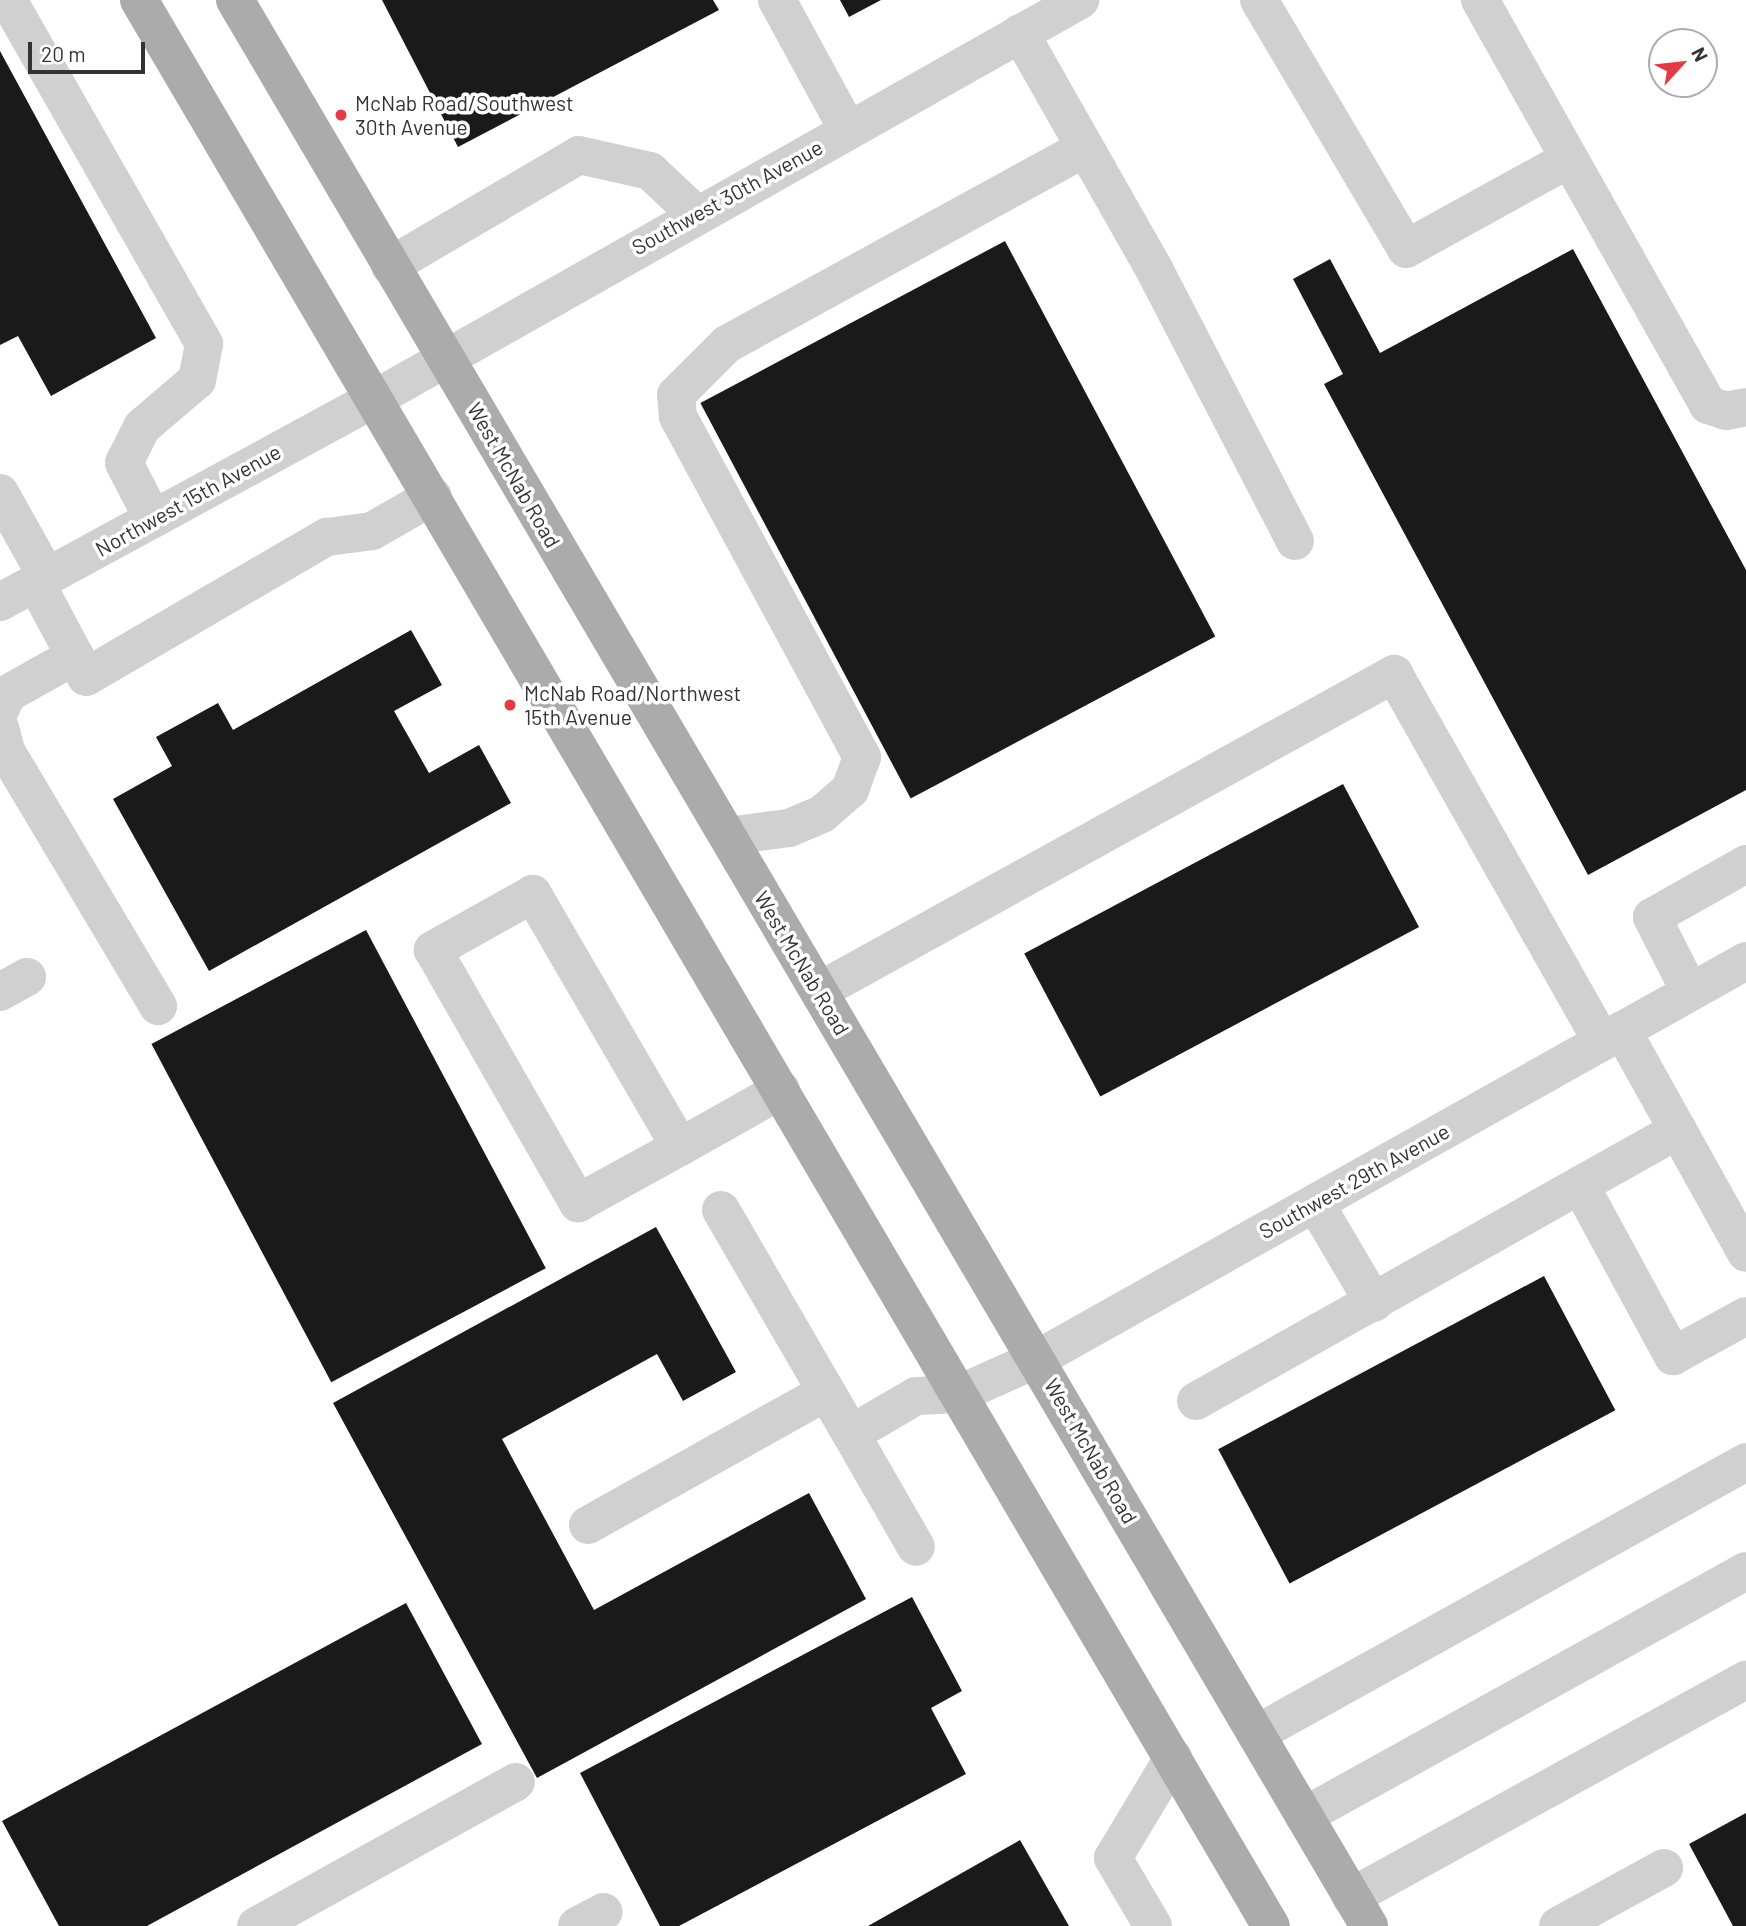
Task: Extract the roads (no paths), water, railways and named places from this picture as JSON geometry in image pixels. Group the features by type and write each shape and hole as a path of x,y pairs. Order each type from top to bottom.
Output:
{"main road":[{"path":"139,0 376,398 1271,1926"},
{"name":"West McNab Road","path":"241,2 390,266 1037,1359 1360,1911"}],"street":[{"path":"8,0 204,344 197,380 142,428 124,463 153,519"},
{"path":"777,0 848,130"},
{"name":"Southwest 30th Avenue","path":"376,398 443,355 1080,0"},
{"path":"1259,0 1406,248 1569,159"},
{"path":"1488,15 1708,405 1726,411 1746,407"},
{"path":"1020,33 1085,148 1295,541"},
{"path":"728,836 789,828 822,814 850,790 862,757 678,417 677,395 727,344 1085,148"},
{"path":"390,266 579,155 650,171 696,214"},
{"name":"Northwest 15th Avenue","path":"0,602 376,398"},
{"path":"0,493 86,677 327,537 372,531 433,496"},
{"path":"0,710 7,694 75,656"},
{"path":"819,991 1394,674 1612,1036 1678,1130 1746,1253"},
{"path":"0,728 6,751 158,1006"},
{"path":"1690,992 1652,917 1746,864"},
{"path":"680,1147 533,894 433,950 578,1203 680,1147 781,1090"},
{"name":"Southwest 29th Avenue","path":"959,1394 1037,1359 1746,961"},
{"path":"1196,1401 1678,1130"},
{"path":"1580,1185 1673,1356 1746,1316"},
{"path":"1315,1203 1374,1303"},
{"path":"721,1210 916,1547"},
{"path":"588,1525 826,1392"},
{"path":"851,1434 916,1396 959,1394"},
{"path":"1256,1734 1746,1462"},
{"path":"1304,1816 1746,1571"},
{"path":"1360,1911 1746,1680"},
{"path":"1153,1926 1113,1858 1173,1758"},
{"path":"256,1926 516,1782"},
{"path":"1558,1926 1664,1868"}],"place":[{"name":"McNab Road/Southwest 30th Avenue","path":"341,115"},
{"name":"McNab Road/Northwest 15th Avenue","path":"510,705"}]}
